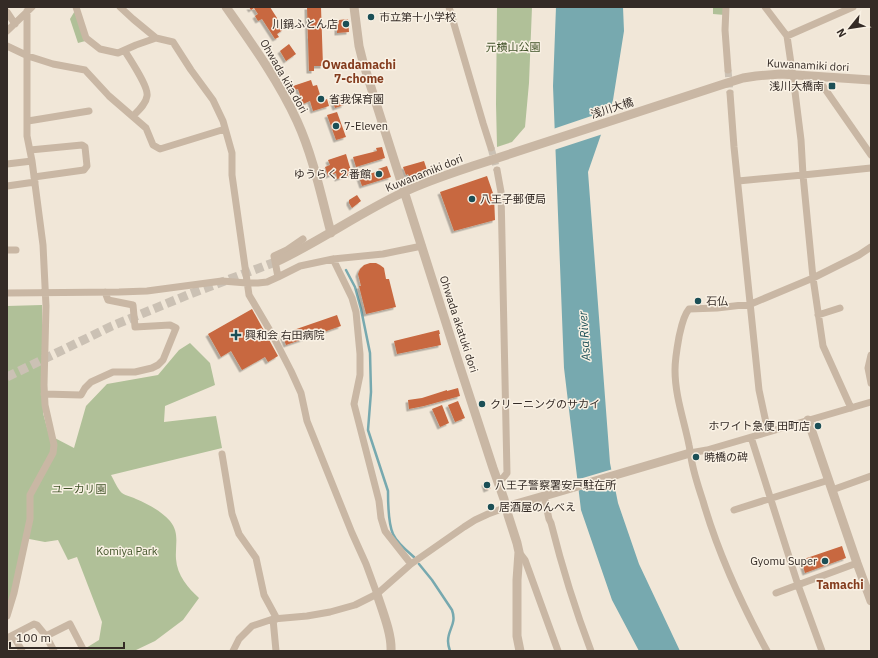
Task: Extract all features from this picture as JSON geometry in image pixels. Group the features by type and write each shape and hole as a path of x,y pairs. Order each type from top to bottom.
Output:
{"street":[{"path":"76,7 86,38 100,49 118,53 156,38"},
{"path":"120,7 156,38 173,42 213,100 223,121 232,153 232,175 249,295 292,371 301,392 307,421 377,594 392,645 391,651"},
{"name":"Ohwada kita dori","path":"226,7 268,67 298,122 314,168 331,232"},
{"name":"Ohwada akatuki dori","path":"354,7 359,46 363,62 498,480 519,552 516,619 520,651"},
{"path":"449,7 491,148"},
{"path":"726,7 725,30 728,70"},
{"path":"765,7 786,36 793,74 801,140 813,278 823,346 851,408"},
{"path":"786,36 850,8"},
{"path":"7,31 30,9"},
{"path":"7,616 14,593 30,519 30,495 53,453 54,445 44,394 46,284 43,245 28,136 28,56 30,9"},
{"path":"7,12 14,24"},
{"path":"7,46 28,56 53,64 85,70 109,96 146,128 153,145 160,149 225,129"},
{"path":"125,51 146,87 148,95 145,103 133,116"},
{"name":"Kuwanamiki dori","path":"699,92 743,78 769,74 793,74 871,80"},
{"path":"816,76 871,155"},
{"name":"浅川大橋","path":"532,147 699,92"},
{"path":"730,93 734,147 760,390 768,432"},
{"path":"28,121 89,111"},
{"path":"7,186 34,179 84,170 88,166 85,147 82,145 30,150"},
{"name":"Kuwanamiki dori","path":"278,261 370,209 404,192 438,178 532,147"},
{"path":"7,164 32,161"},
{"path":"738,181 871,168"},
{"path":"497,170 500,192 507,473 503,478 498,480"},
{"path":"278,278 274,256 287,250 303,239"},
{"path":"7,294 147,290 222,281 247,283 267,282 300,266 333,259 382,254 422,246"},
{"path":"767,651 744,606 718,545 687,454 690,446 679,406 675,371 676,354 681,328 688,310 751,304 813,278 859,255 871,247"},
{"path":"7,250 16,250"},
{"path":"333,259 356,312 360,354 360,375 354,404 379,501 381,518 385,531 411,564"},
{"path":"44,394 81,395 91,382 113,372 135,372 152,368 163,360 176,328 170,325 135,327 133,305 108,300 105,292"},
{"path":"818,315 840,308"},
{"path":"871,355 868,368 871,383"},
{"path":"233,651 239,639 252,626 275,619 330,612 355,605 377,594 411,564 475,520 488,514 516,504 871,402"},
{"path":"808,420 871,601"},
{"path":"751,437 798,585 822,651"},
{"path":"222,454 232,514 239,534 256,558 264,594 275,619 276,651"},
{"path":"832,490 871,476"},
{"path":"734,510 829,480"},
{"path":"547,496 549,519 566,579 591,651"},
{"path":"519,552 526,560 558,651"},
{"path":"776,593 857,563"},
{"path":"22,651 10,636 34,624 37,625 46,636 54,651"},
{"path":"46,636 70,624 84,651"}],"green space":[{"name":"元横山公園","path":"497,7 532,7 529,83 525,127 512,142 497,147 496,104"},
{"path":"713,7 725,7 725,15 713,14"},
{"path":"76,9 89,40 78,43 70,19"},
{"name":"Komiya Park","path":"42,305 43,413 49,435 74,448 86,406 107,384 158,375 179,350 190,343 210,363 215,385 165,406 164,422 216,416 222,448 111,475 122,493 154,508 170,521 176,535 176,559 178,570 187,585 199,598 183,620 155,641 134,651 88,651 86,648 99,640 102,622 77,557 68,560 58,540 45,542 24,538 7,616 7,306"}],"water":[{"name":"Asa River","path":"556,7 623,7 624,31 613,100 588,172 610,463 618,503 639,564 680,651 639,651 612,600 581,510 564,368 553,86"}],"pier":[{"path":"612,109 603,134 554,150 553,129"},
{"path":"613,469 615,479 577,491 576,480"}],"building":[{"path":"249,7 270,7 284,29 277,34 279,37 275,39 262,19 258,21 255,16 258,14 254,8 251,10"},
{"path":"307,7 321,7 323,66 314,66 314,71 309,71"},
{"path":"348,19 349,32 337,33 337,21"},
{"path":"289,44 296,54 286,61 280,51"},
{"path":"311,80 313,86 317,85 322,101 327,99 329,106 313,111 310,101 303,104 298,89 294,90 293,86"},
{"path":"341,97 344,105 335,108 332,99"},
{"name":"7-Eleven","path":"337,112 346,137 336,140 327,115"},
{"path":"382,147 385,158 356,167 353,157 377,151 376,148"},
{"path":"346,154 352,174 337,179 336,173 328,176 325,167 330,165 328,160"},
{"path":"424,161 427,170 413,174 409,177 408,174 406,175 403,167"},
{"name":"ゆうらく２番館","path":"387,166 391,177 362,186 359,177 379,171 378,169"},
{"path":"487,176 494,196 495,220 454,231 440,192"},
{"path":"357,195 361,201 352,208 349,200"},
{"path":"376,263 384,268 386,279 389,279 396,307 366,314 359,286 361,286 358,274 364,265"},
{"path":"252,309 278,356 268,362 265,357 242,370 231,351 221,357 208,334"},
{"path":"337,315 341,326 286,345 282,334"},
{"path":"439,330 441,345 397,354 394,341"},
{"path":"458,388 460,396 409,409 408,400 422,398"},
{"path":"458,401 465,418 455,422 448,405"},
{"path":"442,405 449,423 440,427 432,409"},
{"name":"八王子警察署安戸駐在所","path":"488,481 491,488 486,490 484,483"},
{"path":"842,546 846,558 805,573 801,560"}],"waterway":[{"path":"346,270 355,287 370,353 371,392 368,430 388,491 390,524 397,541 414,557"},
{"path":"419,564 432,580 452,610 453,623 448,637 450,651"}],"tunnel":[{"path":"728,70 730,93"},
{"path":"491,148 497,170"},
{"path":"7,377 112,326 190,294 278,261"}],"place":[{"name":"市立第十小学校","path":"371,17"},
{"name":"川鍋ふとん店","path":"346,24"},
{"name":"浅川大橋南","path":"832,86"},
{"name":"省我保育園","path":"321,99"},
{"name":"7-Eleven","path":"336,126"},
{"name":"ゆうらく２番館","path":"379,174"},
{"name":"八王子郵便局","path":"472,199"},
{"name":"石仏","path":"698,301"},
{"name":"興和会 右田病院","path":"236,335"},
{"name":"クリーニングのサカイ","path":"482,404"},
{"name":"ホワイト急便 田町店","path":"818,426"},
{"name":"暁橋の碑","path":"696,457"},
{"name":"八王子警察署安戸駐在所","path":"487,485"},
{"name":"居酒屋のんべえ","path":"491,507"},
{"name":"Gyomu Super","path":"825,561"}],"district":[{"name":"Owadamachi 7-chome","path":"359,71"},
{"name":"Tamachi","path":"840,584"}],"park label":[{"name":"ユーカリ園","path":"79,489"}]}
